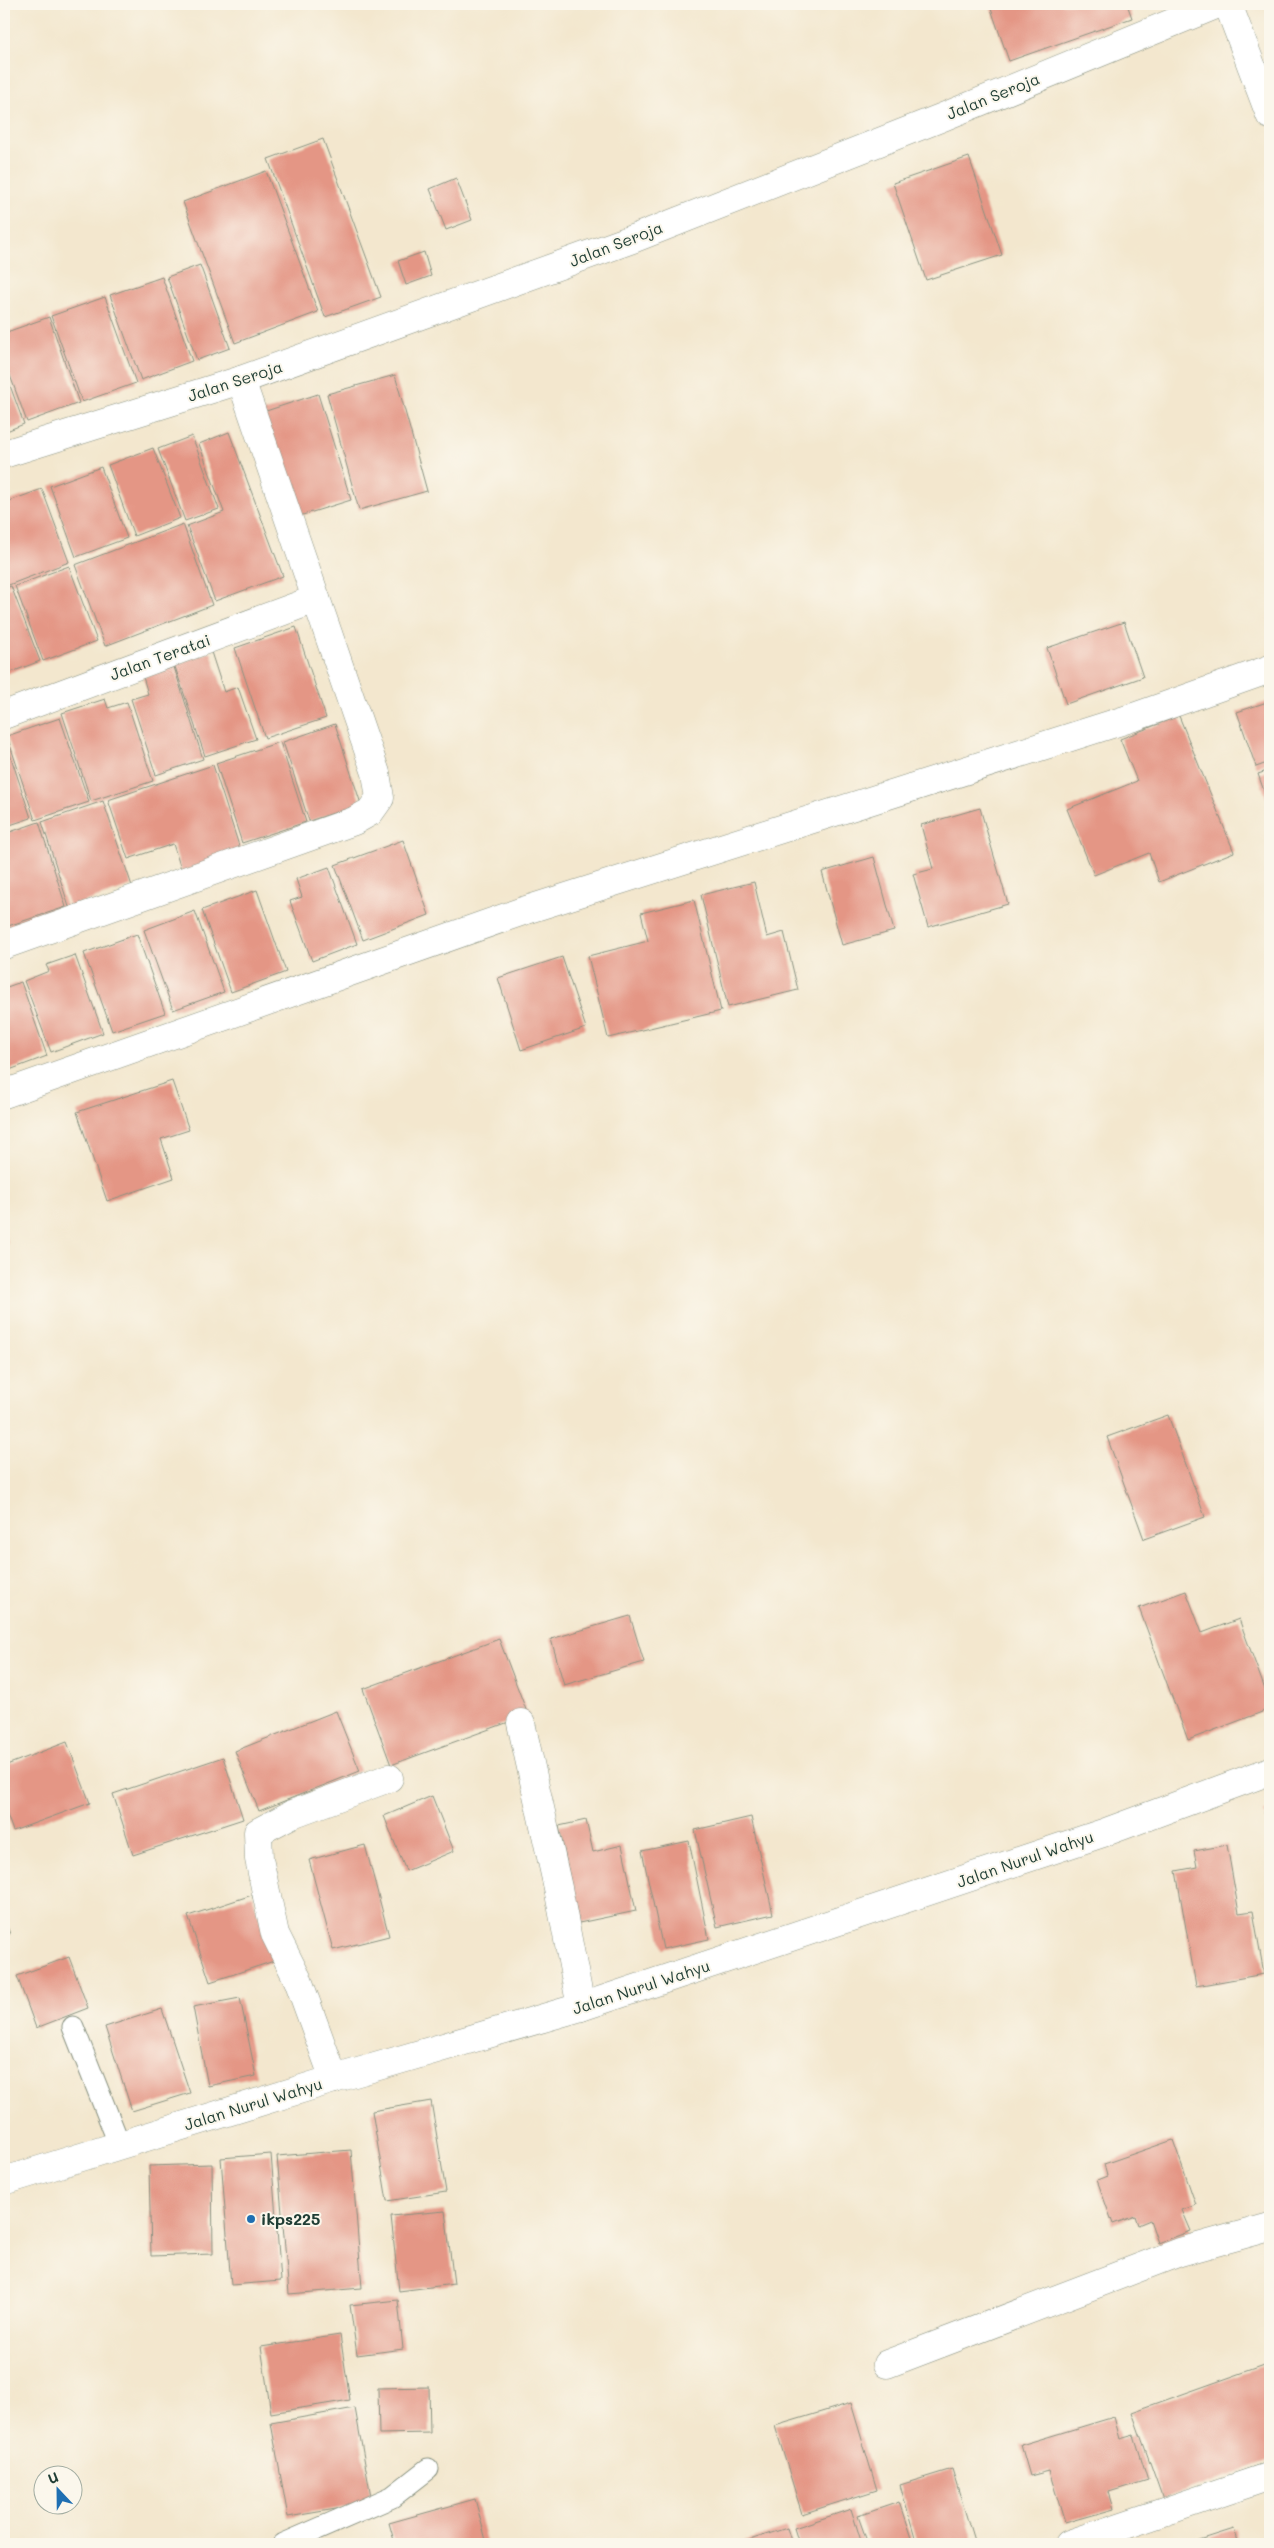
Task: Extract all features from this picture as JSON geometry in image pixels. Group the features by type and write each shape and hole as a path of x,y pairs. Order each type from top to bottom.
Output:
{"street":[{"name":"Jalan Seroja","path":"4,454 241,380 635,238 934,120 1218,4"},
{"path":"1228,4 1270,114"},
{"path":"4,945 354,821 370,812 380,798 376,773 241,380"},
{"name":"Jalan Teratai","path":"4,715 316,599"},
{"path":"4,1094 526,910 1134,717 1270,669"},
{"path":"521,1723 558,1888 581,2007"},
{"name":"Jalan Nurul Wahyu","path":"4,2181 334,2079 581,2007 1103,1833 1270,1770"},
{"path":"334,2079 298,1980 275,1934 259,1859 258,1832 292,1814 389,1778"},
{"path":"887,2364 1180,2252 1270,2227"},
{"path":"1069,2544 1270,2476"}],"lane":[{"path":"73,2026 120,2146"},
{"path":"284,2544 392,2497 428,2470"}],"building":[{"path":"1007,4 1127,4 1132,18 1009,61 991,9"},
{"path":"323,139 381,297 325,317 268,159"},
{"path":"969,157 1002,255 926,280 893,183"},
{"path":"266,171 318,312 235,343 183,202"},
{"path":"456,178 472,220 446,230 430,189"},
{"path":"424,252 431,276 406,285 398,261"},
{"path":"200,265 230,348 197,360 167,277"},
{"path":"162,277 192,361 141,380 110,295"},
{"path":"105,297 136,383 82,402 51,316"},
{"path":"49,317 79,403 27,422 4,359 4,333"},
{"path":"4,369 24,424 4,432"},
{"path":"395,375 427,491 359,510 327,394"},
{"path":"318,394 351,500 293,518 260,413"},
{"path":"229,432 283,576 215,601 187,526 224,512 199,444"},
{"path":"192,436 219,509 185,521 158,449"},
{"path":"153,448 180,518 134,536 108,465"},
{"path":"101,467 127,538 76,557 50,486"},
{"path":"42,489 69,562 6,586 4,579 4,503"},
{"path":"183,524 212,605 105,646 75,565"},
{"path":"69,566 97,641 43,661 15,586"},
{"path":"11,586 40,661 4,675 4,589"},
{"path":"1124,622 1143,677 1066,704 1047,648"},
{"path":"296,627 326,718 265,738 235,648"},
{"path":"211,652 224,692 238,687 256,739 205,756 174,664"},
{"path":"174,667 203,759 156,775 131,699 148,694 143,677"},
{"path":"105,699 108,708 127,702 153,781 91,801 62,713"},
{"path":"1270,701 1270,762 1256,767 1237,712"},
{"path":"1179,716 1234,852 1159,882 1149,853 1094,875 1067,809 1137,781 1120,739"},
{"path":"60,718 89,802 35,820 7,736"},
{"path":"335,724 361,804 309,821 283,742"},
{"path":"4,736 31,818 4,827"},
{"path":"280,742 306,822 242,843 216,763"},
{"path":"213,765 241,852 182,872 173,844 128,859 108,800"},
{"path":"1270,770 1270,808 1258,774"},
{"path":"103,801 132,886 69,907 42,822"},
{"path":"980,808 1008,904 928,927 913,874 933,869 921,825"},
{"path":"39,822 66,907 8,926 4,912 4,834"},
{"path":"403,840 429,915 363,940 335,865"},
{"path":"874,857 894,931 842,945 822,872"},
{"path":"329,867 357,944 312,961 290,901 302,897 296,879"},
{"path":"754,882 767,937 784,932 798,990 728,1007 701,895"},
{"path":"257,890 286,972 231,992 202,910"},
{"path":"694,900 721,1011 608,1038 588,956 648,941 641,913"},
{"path":"195,911 224,992 173,1010 144,930"},
{"path":"137,934 165,1013 112,1031 84,953"},
{"path":"75,955 103,1033 51,1052 24,981 49,971 46,965"},
{"path":"562,957 586,1028 521,1050 498,978"},
{"path":"21,982 47,1056 4,1072 4,988"},
{"path":"172,1081 189,1130 161,1139 174,1178 107,1201 77,1112"},
{"path":"4,1230 8,1243 4,1245"},
{"path":"1168,1415 1205,1517 1144,1539 1107,1437"},
{"path":"1186,1591 1202,1633 1239,1619 1270,1703 1270,1709 1188,1740 1139,1608"},
{"path":"630,1616 644,1662 564,1685 551,1639"},
{"path":"499,1639 528,1715 391,1765 363,1689"},
{"path":"336,1711 360,1771 259,1811 235,1751"},
{"path":"67,1742 90,1803 13,1831 4,1807 4,1766"},
{"path":"223,1757 243,1819 133,1855 113,1794"},
{"path":"432,1796 454,1851 406,1871 384,1816"},
{"path":"1270,1810 1270,1832 1264,1812"},
{"path":"751,1817 773,1914 717,1927 695,1830"},
{"path":"586,1820 593,1852 622,1845 636,1911 579,1923 559,1826"},
{"path":"689,1841 709,1939 663,1949 642,1851"},
{"path":"365,1845 389,1936 333,1950 309,1860"},
{"path":"1227,1845 1239,1913 1253,1911 1264,1974 1196,1986 1176,1871 1197,1867 1194,1851"},
{"path":"252,1895 274,1961 210,1982 188,1916"},
{"path":"4,1919 10,1934 4,1936"},
{"path":"69,1957 88,2008 36,2028 17,1976"},
{"path":"240,1998 256,2076 208,2086 193,2007"},
{"path":"162,2009 190,2093 132,2111 105,2027"},
{"path":"431,2101 446,2192 387,2201 372,2111"},
{"path":"1173,2140 1196,2205 1182,2210 1191,2231 1158,2243 1150,2220 1138,2225 1135,2216 1113,2224 1097,2180 1107,2176 1104,2164"},
{"path":"351,2150 362,2288 289,2294 277,2156"},
{"name":"ikps225","path":"271,2154 281,2281 231,2285 221,2158"},
{"path":"212,2164 213,2254 151,2256 149,2166"},
{"path":"445,2211 454,2284 399,2291 391,2216"},
{"path":"398,2300 403,2349 357,2355 350,2305"},
{"path":"340,2335 350,2400 271,2413 261,2347"},
{"path":"1270,2363 1270,2461 1163,2499 1132,2412"},
{"path":"429,2387 430,2433 379,2434 378,2388"},
{"path":"851,2403 877,2490 802,2514 775,2426"},
{"path":"355,2408 372,2503 288,2517 271,2423"},
{"path":"1114,2417 1120,2439 1134,2435 1148,2480 1109,2492 1114,2509 1065,2523 1049,2471 1030,2476 1021,2445"},
{"path":"952,2469 975,2544 917,2544 900,2485"},
{"path":"475,2499 487,2544 395,2544 389,2523"},
{"path":"899,2502 913,2544 868,2544 858,2516"},
{"path":"851,2509 862,2544 799,2544 794,2528"},
{"path":"787,2528 792,2544 737,2544"},
{"path":"1234,2529 1239,2544 1187,2544"}],"place":[{"name":"ikps225","path":"251,2219"}]}
